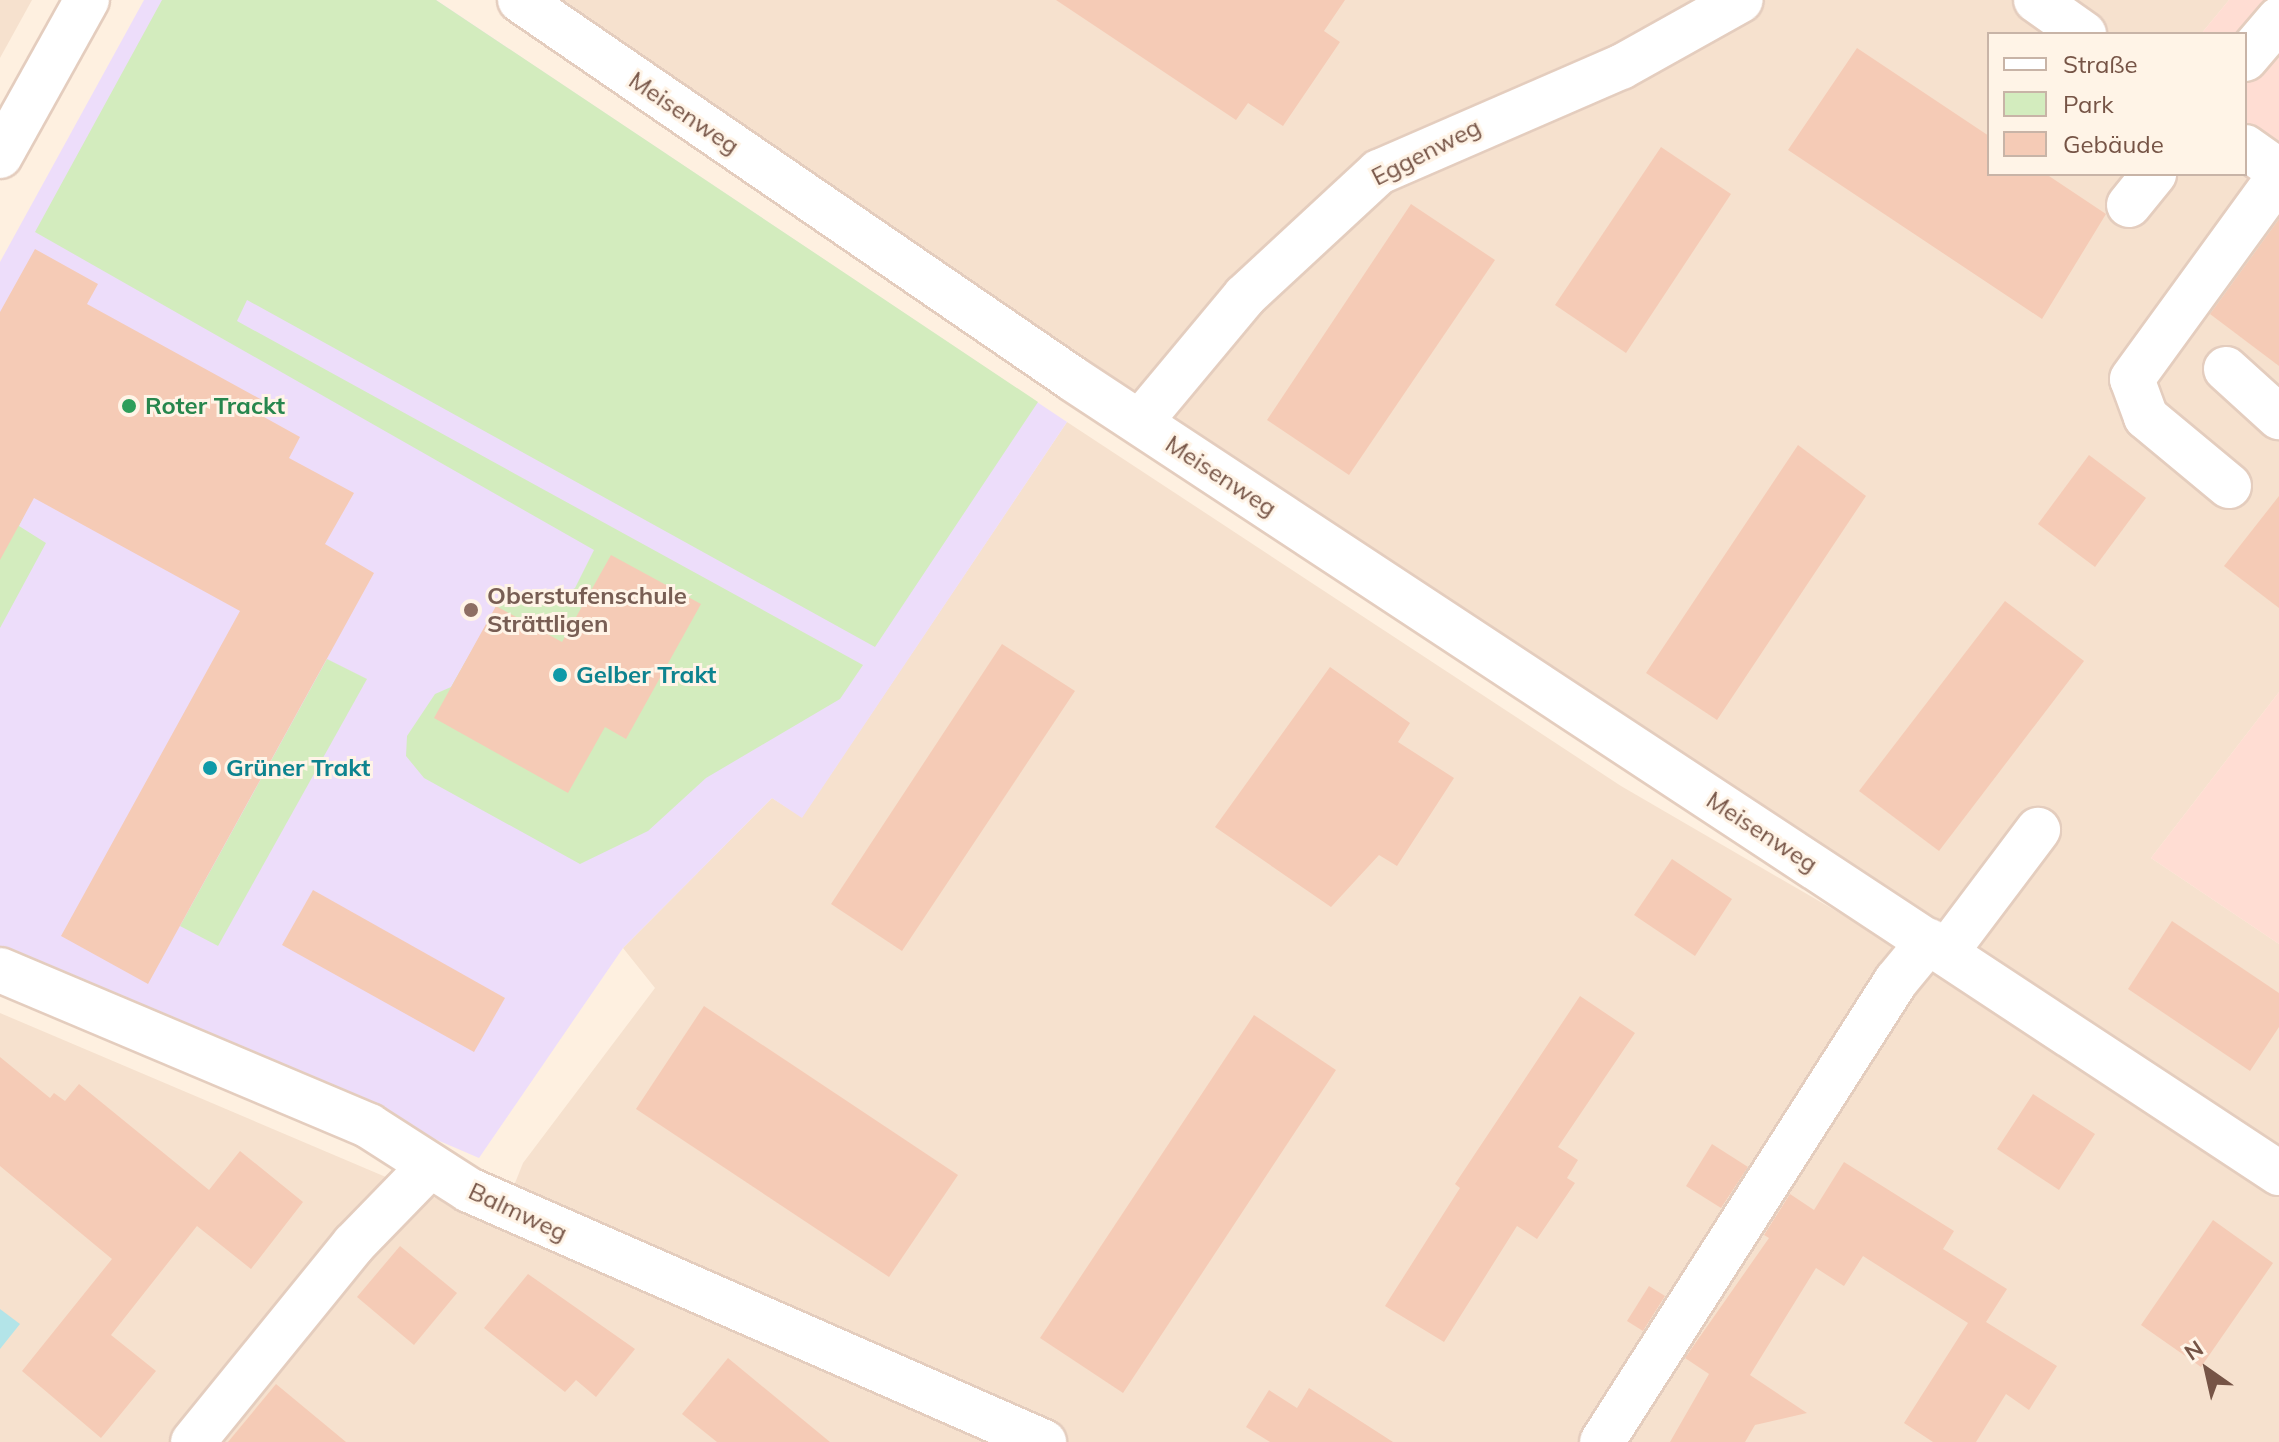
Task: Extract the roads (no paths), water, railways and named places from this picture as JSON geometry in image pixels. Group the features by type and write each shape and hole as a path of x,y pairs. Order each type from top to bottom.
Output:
{"street":[{"path":"0,156 87,0"},
{"name":"Meisenweg","path":"520,0 1140,422 2279,1173"},
{"name":"Eggenweg","path":"1140,422 1245,296 1379,172 1633,61 1741,0"},
{"path":"2036,0 2081,32"},
{"path":"2247,57 2279,19"},
{"path":"2229,486 2146,417 2132,379 2279,174 2247,149"},
{"path":"2226,369 2279,417"},
{"path":"1602,1442 1896,981 1937,946 2038,830"},
{"name":"Balmweg","path":"0,970 369,1126 429,1167 752,1320 1044,1442"},
{"path":"193,1442 354,1244 429,1167"}],"water":[{"path":"0,1309 20,1324 0,1349"}],"place":[{"name":"Roter Trackt","path":"129,406"},
{"name":"Oberstufenschule Strättligen","path":"471,610"},
{"name":"Gelber Trakt","path":"560,675"},
{"name":"Grüner Trakt","path":"210,768"}]}
